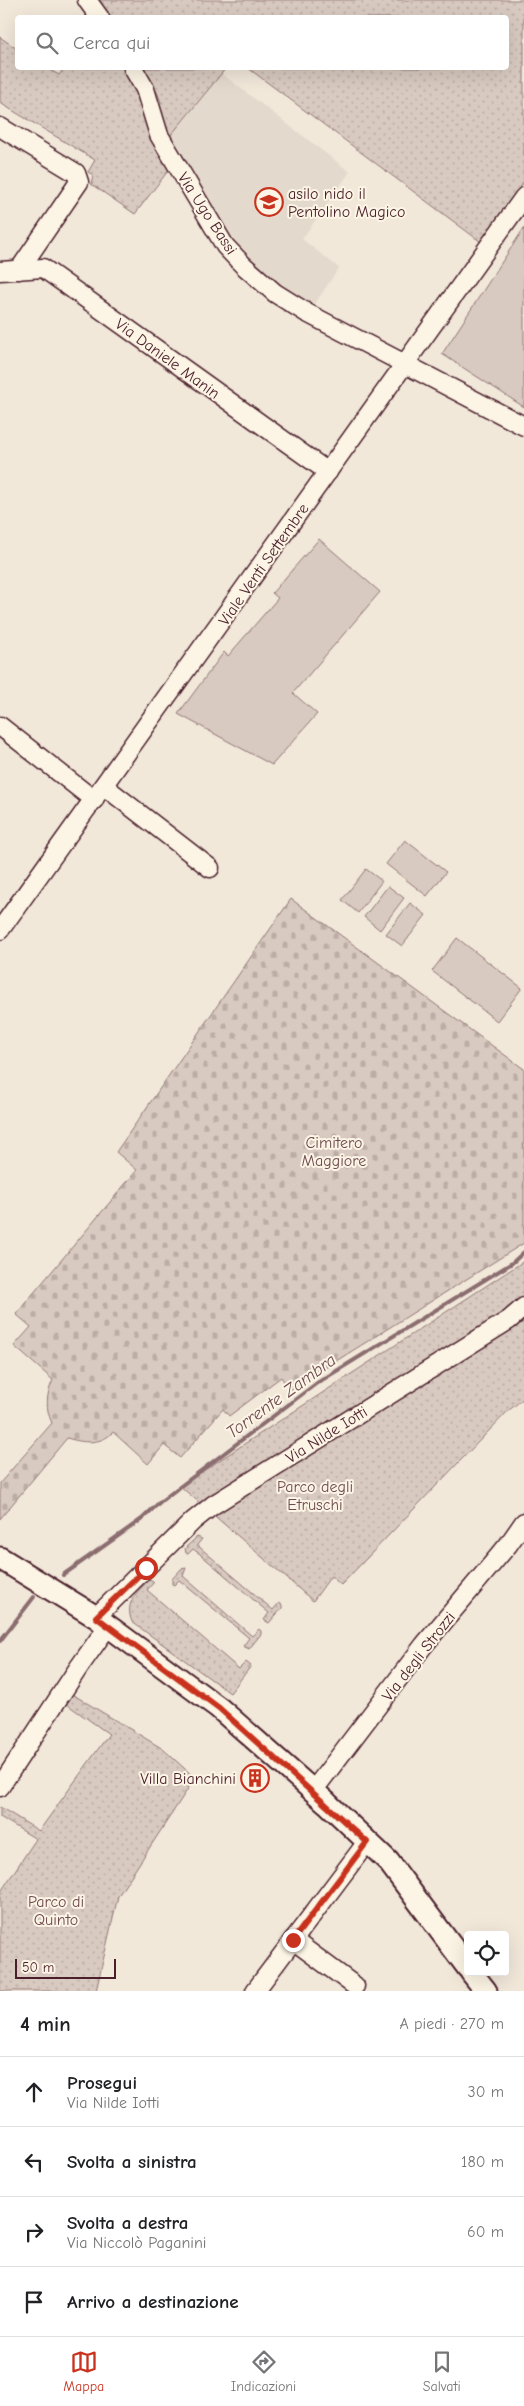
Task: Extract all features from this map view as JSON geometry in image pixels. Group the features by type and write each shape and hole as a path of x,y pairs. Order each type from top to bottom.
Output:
{"main road":[{"path":"0,1558 102,1621 204,1696 313,1791 400,1876 464,1963"},
{"path":"474,1976 486,1991"}],"street":[{"path":"87,0 98,15"},
{"name":"Via Ugo Bassi","path":"134,70 145,89 159,135 203,206 210,222 232,252 275,293 524,426"},
{"path":"0,127 76,173 79,182 19,270"},
{"name":"Viale Venti Settembre","path":"3,919 94,800 524,197"},
{"name":"Via Daniele Manin","path":"0,271 43,268 328,472"},
{"path":"0,726 94,800"},
{"path":"104,786 210,868"},
{"name":"Via Nilde Iotti","path":"0,1787 79,1667 102,1621 193,1521 250,1480 508,1320 524,1307"},
{"name":"Via degli Strozzi","path":"313,1791 424,1645 508,1545 524,1522"},
{"path":"255,1991 367,1842"},
{"path":"293,1940 354,1986"}],"shaded area":[{"name":"asilo nido il Pentolino Magico","path":"221,73 350,172 302,239 339,268 314,305 286,291 245,257 222,229 199,184 167,140"}],"green space":[{"path":"95,0 524,0 524,182 481,242 251,70 509,70 509,15 105,15"},
{"path":"0,37 15,48 15,70 50,70 59,75 63,70 127,70 171,167 135,214 91,184 93,175 88,172 95,160 0,103"},
{"path":"141,70 224,70 167,140 158,107 161,102 157,92"},
{"path":"524,228 524,407 442,354"},
{"path":"319,539 380,592 293,693 317,714 272,765 178,714 224,652 228,656 278,598 272,593"},
{"path":"405,840 446,872 427,896 386,864"},
{"path":"366,869 382,881 358,913 342,900"},
{"path":"388,886 404,898 380,930 364,917"},
{"name":"Cimitero Maggiore","path":"291,899 524,1069 524,1243 290,1390 281,1377 229,1416 223,1409 180,1458 164,1445 148,1464 113,1432 103,1439 92,1442 67,1438 0,1519 0,1483 52,1423 47,1402 53,1380 14,1346 31,1327 16,1314 137,1170 116,1152"},
{"path":"410,903 426,915 402,946 386,934"},
{"path":"457,938 522,988 497,1021 432,971"},
{"name":"Parco degli Etruschi","path":"524,1261 524,1398 508,1411 341,1585 331,1576 313,1601 180,1486"},
{"path":"197,1537 202,1539 197,1545 273,1610 279,1603 282,1605 282,1608 269,1623 264,1620 269,1613 200,1554 193,1549 188,1554 186,1553 185,1548"},
{"path":"186,1568 183,1576 252,1636 259,1629 261,1631 261,1634 249,1649 243,1646 249,1638 179,1580 174,1585 172,1584 172,1579 181,1569"},
{"path":"150,1579 154,1582 147,1590 239,1669 246,1662 251,1666 230,1693 132,1622 130,1609 133,1598"},
{"name":"Parco di Quinto","path":"72,1694 163,1749 195,1778 118,1896 96,1991 0,1991 0,1893 36,1839 0,1817 0,1807 39,1831 109,1734 65,1703"}],"waterway":[{"name":"Torrente Zambra","path":"63,1575 142,1519 161,1501 317,1383 512,1263 524,1252"},
{"name":"Torrente Zambra","path":"0,1641 34,1597"}],"place":[{"name":"asilo nido il Pentolino Magico","path":"269,202"},
{"name":"Villa Bianchini","path":"255,1778"}],"route":[{"path":"146,1568 96,1617 219,1708 348,1822 367,1842 343,1871 293,1940"}]}
